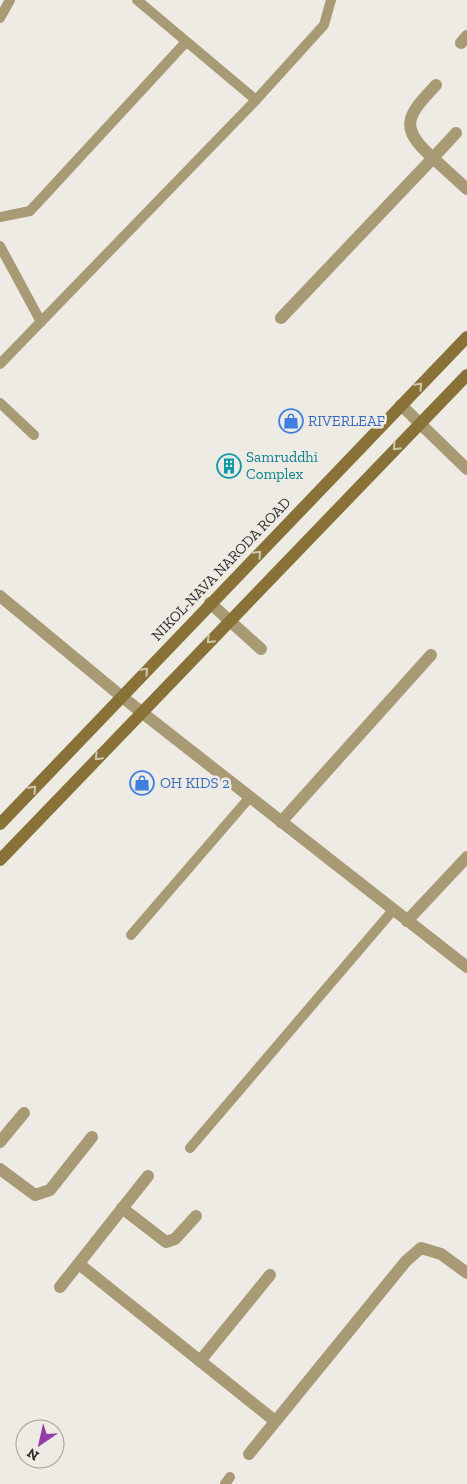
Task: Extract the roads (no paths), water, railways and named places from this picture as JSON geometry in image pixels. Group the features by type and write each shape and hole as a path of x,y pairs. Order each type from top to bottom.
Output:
{"street":[{"path":"436,85 413,109 410,129 416,143 467,189"},
{"path":"281,318 456,133"},
{"name":"NIKOL-NAVA NARODA ROAD","path":"0,824 467,337"},
{"path":"0,860 229,620 467,375"},
{"path":"401,406 467,469"},
{"path":"0,596 141,712 467,968"},
{"path":"210,603 261,649"},
{"path":"281,822 431,655"},
{"path":"407,921 467,857"},
{"path":"0,1142 24,1113"},
{"path":"0,1169 35,1195 43,1194 50,1190 92,1137"},
{"path":"60,1287 148,1176"},
{"path":"122,1208 166,1242 175,1239 196,1216"},
{"path":"249,1454 406,1261 421,1248 441,1254 467,1273"},
{"path":"79,1264 275,1421"},
{"path":"200,1361 270,1275"}],"lane":[{"path":"0,18 10,0"},
{"path":"137,0 256,100"},
{"path":"0,364 256,100 324,25 331,0"},
{"path":"0,217 30,211 186,42"},
{"path":"0,246 41,322"},
{"path":"0,403 34,435"},
{"path":"131,935 250,797"},
{"path":"190,1148 394,909"}],"place":[{"name":"RIVERLEAF","path":"291,421"},
{"name":"Samruddhi Complex","path":"229,466"},
{"name":"OH KIDS 2","path":"142,783"}]}
